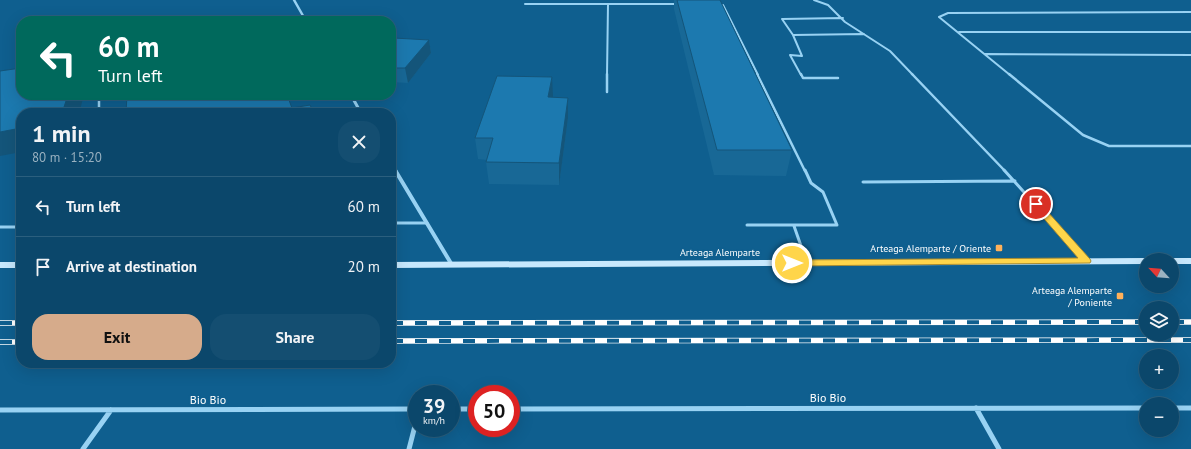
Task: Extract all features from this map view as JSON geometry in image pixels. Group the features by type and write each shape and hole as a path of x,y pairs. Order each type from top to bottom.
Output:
{"main road":[{"name":"Arteaga Alemparte","path":"396,265 1139,261"},
{"path":"1179,261 1191,261"},
{"path":"0,265 16,263"}],"street":[{"path":"294,0 303,16"},
{"path":"396,171 452,265"},
{"path":"976,408 999,449"},
{"name":"Bio Bio","path":"520,409 1139,408"},
{"path":"1179,408 1191,408"},
{"name":"Bio Bio","path":"0,410 408,409"},
{"path":"83,449 111,410"},
{"path":"409,449 412,437"}],"lane":[{"path":"814,0 828,5 843,18 845,22 890,50 1015,181 1086,261"},
{"path":"525,4 685,4"},
{"path":"607,92 608,4"},
{"path":"716,4 723,5 811,184 823,192 837,225 748,225"},
{"path":"1191,12 948,13 939,17 1082,135 1109,146 1191,146"},
{"path":"838,78 803,78 790,55 802,56 793,35 782,19 843,18"},
{"path":"958,32 1191,32"},
{"path":"793,35 864,34"},
{"path":"984,54 1191,55"},
{"path":"863,182 1015,181"},
{"path":"396,223 427,223"},
{"path":"794,226 807,263"},
{"path":"0,227 16,227"}],"building":[{"path":"677,0 720,0 792,150 717,150"},
{"path":"396,38 429,40 405,68 396,68"},
{"path":"16,69 16,100 66,100 64,108 16,108 16,129 0,132 0,71"},
{"path":"497,76 552,77 548,97 568,98 559,163 486,162 493,138 475,138"},
{"path":"127,100 289,100 292,108 126,108"},
{"path":"310,105 312,108 292,108"}],"railway":[{"path":"396,323 1139,322"},
{"path":"1179,322 1191,322"},
{"path":"0,323 16,323"},
{"path":"396,341 1191,340"},
{"path":"0,342 16,342"}],"place":[{"name":"Arteaga Alemparte / Oriente","path":"999,248"},
{"name":"Arteaga Alemparte / Poniente","path":"1120,296"}],"route":[{"path":"792,263 1086,261 1036,204"}]}
